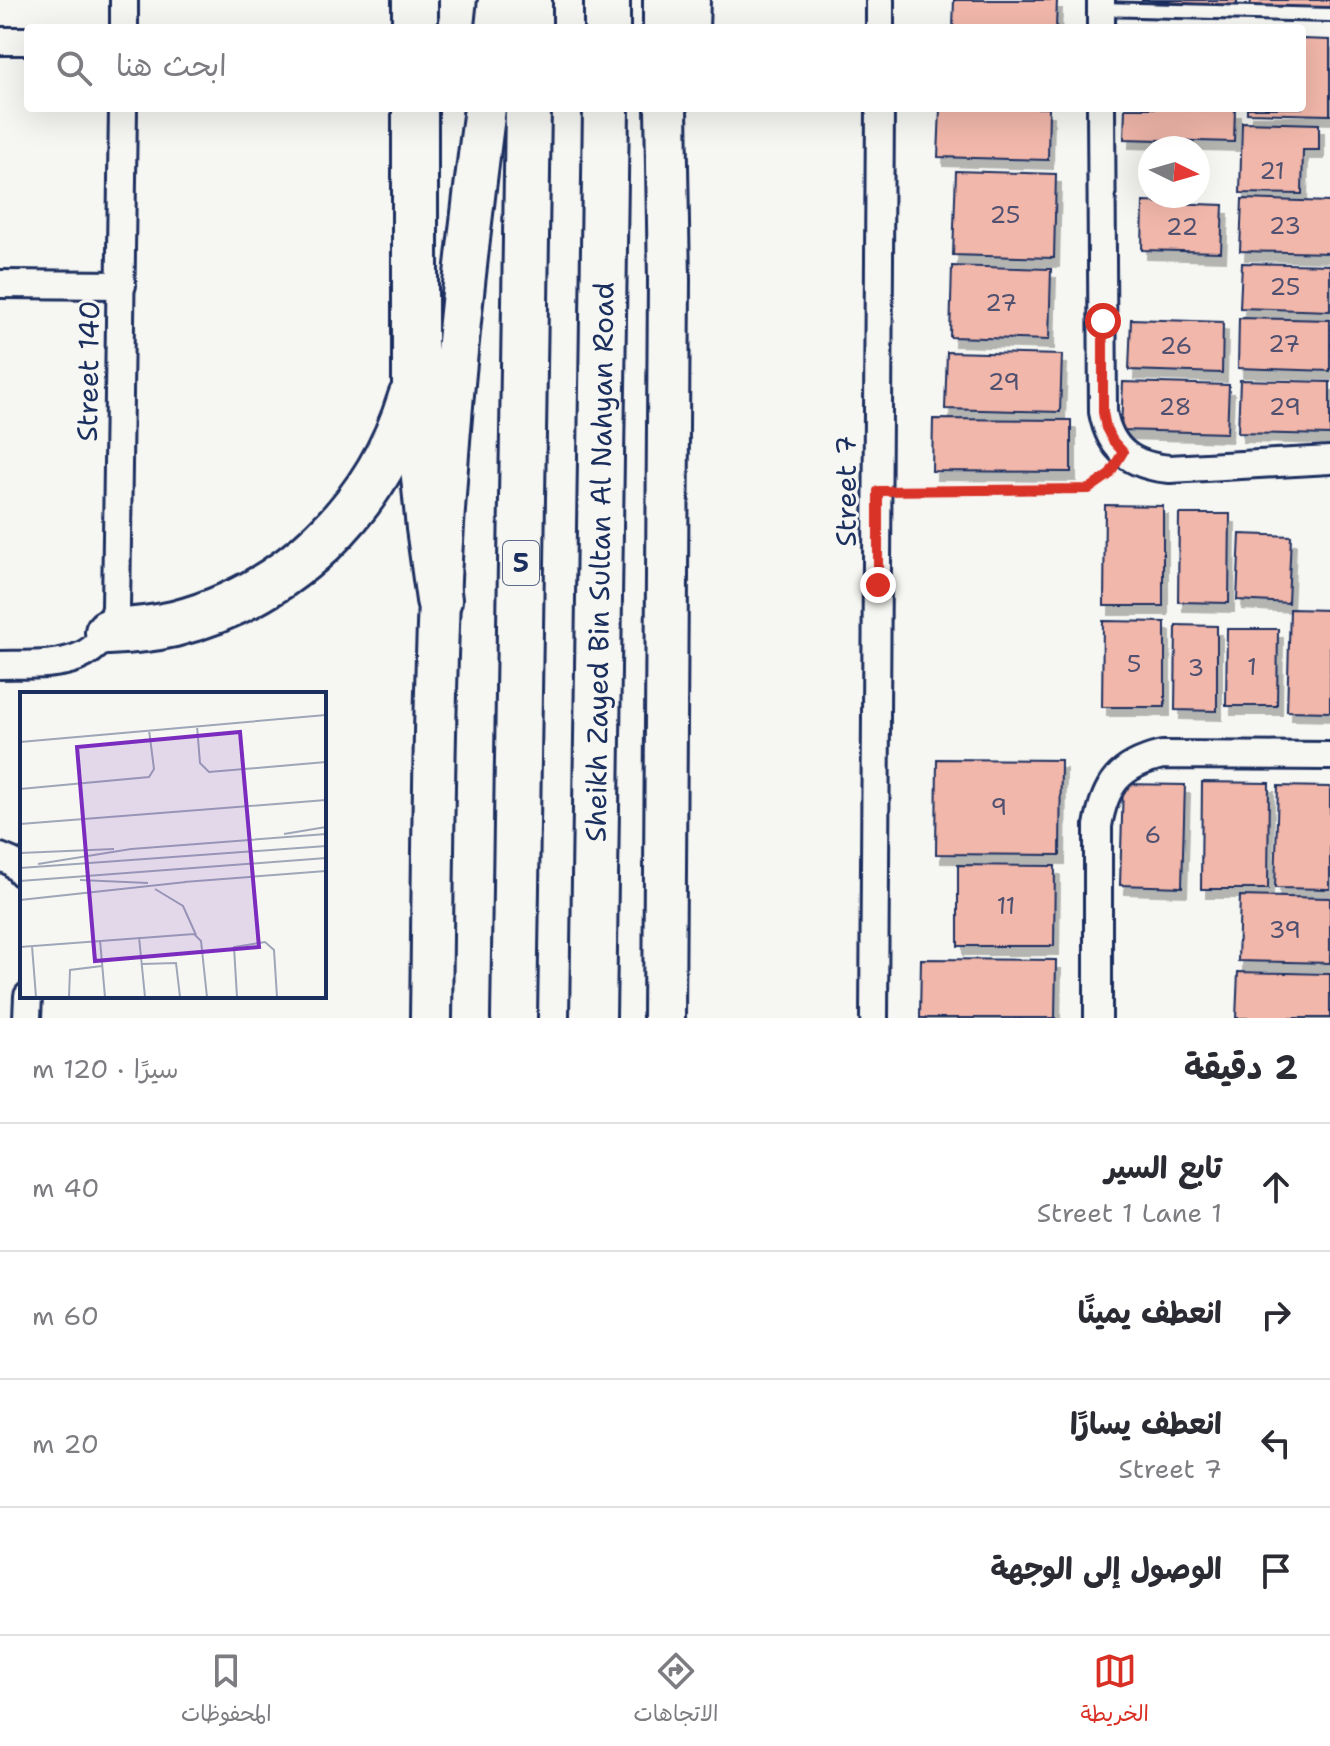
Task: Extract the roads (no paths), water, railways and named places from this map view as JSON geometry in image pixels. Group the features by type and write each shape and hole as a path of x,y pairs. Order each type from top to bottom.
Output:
{"highway":[{"path":"415,0 415,24"},
{"path":"529,0 529,24"},
{"path":"607,0 607,24"},
{"path":"415,112 415,384 439,600"},
{"name":"5","path":"514,1018 528,112"},
{"name":"Sheikh Zayed Bin Sultan Al Nahyan Road","path":"593,1018 606,112"},
{"path":"108,632 161,626 203,615 263,588 290,570 323,542 360,501 393,445 415,384"}],"main road":[{"path":"496,24 499,0"},
{"path":"664,0 664,24"},
{"path":"431,1018 434,728 439,600 455,365 484,112"},
{"path":"664,1018 669,280 666,112"}],"street":[{"path":"124,0 124,24"},
{"path":"690,24 691,0"},
{"path":"880,0 880,24"},
{"path":"0,41 24,41"},
{"name":"Street 140","path":"108,632 117,595 123,112"},
{"path":"669,280 686,112"},
{"name":"Street 7","path":"874,1018 880,112"},
{"path":"1101,112 1103,412 1113,441 1132,460 1153,468 1330,460"},
{"path":"0,284 122,285"},
{"path":"0,665 64,663 89,652 108,632"},
{"path":"1098,1018 1098,826 1101,805 1110,786 1124,770 1142,759 1162,755 1330,756"},
{"path":"0,857 12,862 20,871"},
{"path":"27,1018 28,998"}],"lane":[{"path":"1101,12 1330,15"}]}
